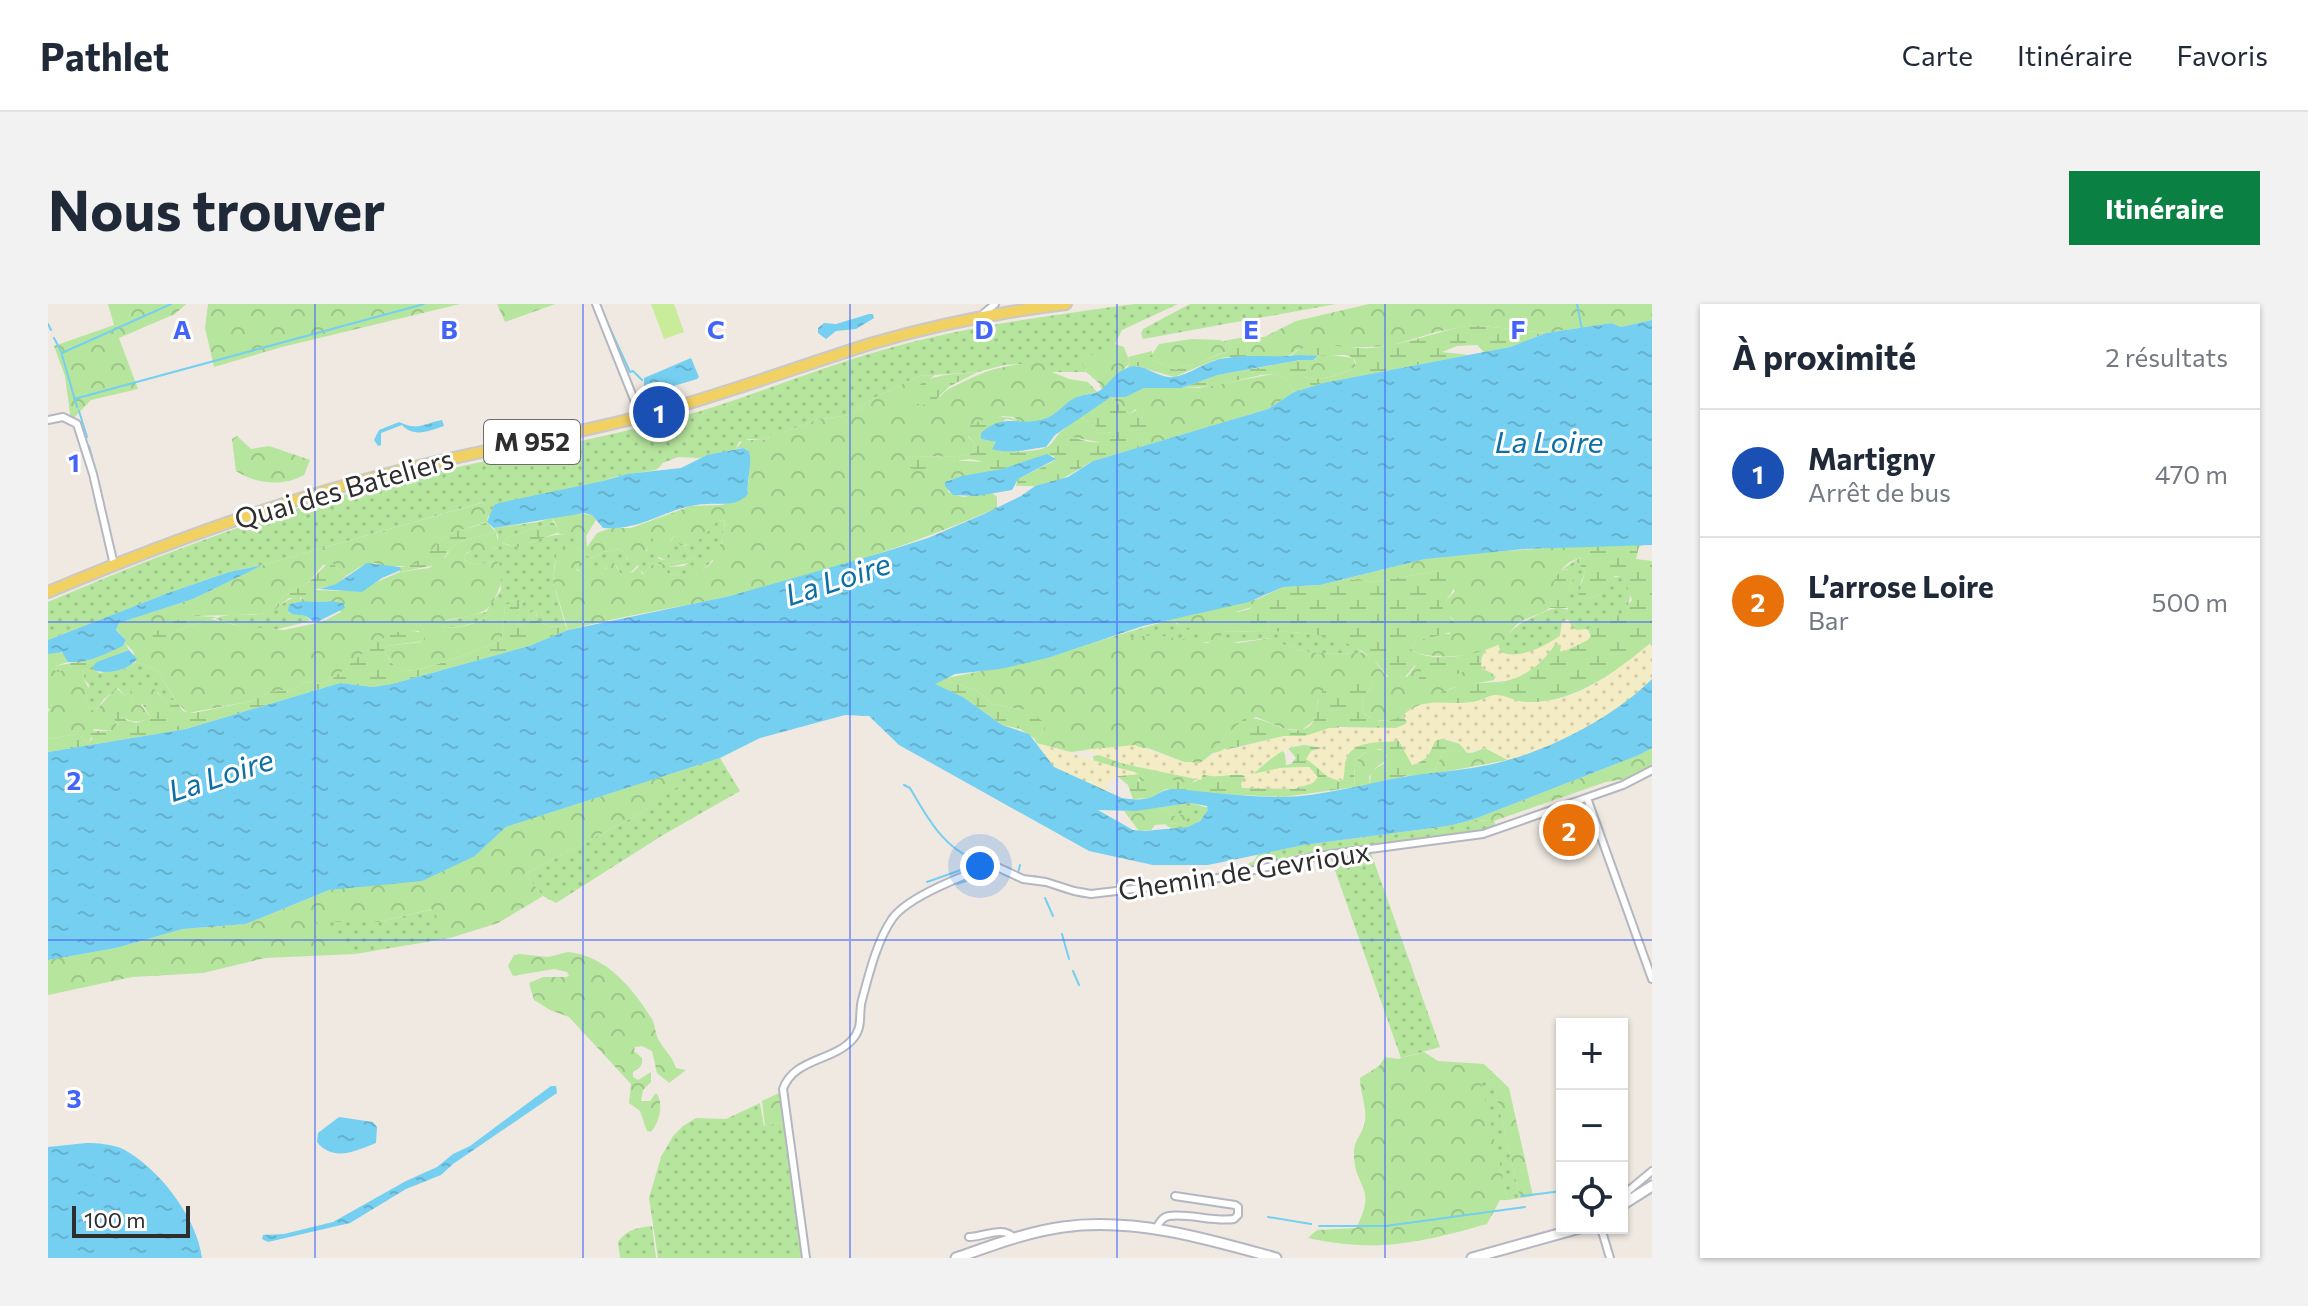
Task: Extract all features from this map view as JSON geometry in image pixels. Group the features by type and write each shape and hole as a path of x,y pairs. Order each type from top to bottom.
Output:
{"main road":[{"name":"Quai des Bateliers","path":"48,592 296,499 446,459 641,417 873,344 1021,307 1066,304"}],"street":[{"path":"596,304 641,417"},
{"path":"980,317 995,304"},
{"path":"48,420 63,417 77,424 85,444 114,565"},
{"name":"Chemin de Gevrioux","path":"806,1258 783,1089 803,1066 850,1042 861,1024 861,1002 892,919 902,908 924,895 995,866 1023,879 1091,894 1209,880 1317,856 1483,834 1587,798 1652,770"},
{"path":"1587,798 1652,979"},
{"path":"1628,1191 1652,1171"},
{"path":"1628,1201 1652,1186"},
{"path":"1156,1229 1160,1221 1168,1216 1232,1220 1238,1215 1235,1205 1175,1196"},
{"path":"956,1258 1048,1229 1086,1225 1156,1229 1276,1258"},
{"path":"969,1237 1002,1232 1010,1233 1014,1238"},
{"path":"1472,1258 1558,1234"},
{"path":"1603,1234 1610,1258"}],"green space":[{"path":"108,304 186,304 175,314 119,338 138,389 91,400 71,421 65,376 54,346 114,325"},
{"path":"208,304 460,304 282,347 214,367 205,328"},
{"path":"497,304 555,304 505,322"},
{"path":"651,304 674,304 684,332 664,339"},
{"path":"1134,304 1178,304 1122,330 1113,348 1104,355 1080,356 1086,372 1052,372 1023,364 978,372 919,376 872,399 850,415 816,420 775,433 764,440 749,439 739,442 736,449 699,458 678,457 663,463 656,470 494,505 489,518 484,502 229,572 48,640 48,602 176,550 307,505 396,481 661,422 867,354 926,339 1015,321"},
{"path":"1190,304 1336,304 1143,339 1143,329"},
{"path":"1369,304 1652,304 1652,320 1621,327 1611,323 1546,333 1473,325 1390,346 1297,350 1288,356 1276,358 1253,358 1247,350 1245,337 1264,337 1296,321"},
{"path":"1473,325 1546,333 1510,347 1484,352 1477,345 1457,346 1442,352 1469,355 1323,383 1294,392 1286,379 1273,374 1213,386 1181,388 1218,375 1301,360 1313,360 1303,376 1315,379 1330,377 1356,366 1352,357 1291,356 1299,350 1318,345 1382,347"},
{"path":"1245,337 1247,350 1253,358 1227,357 1174,377 1137,366 1127,368 1130,363 1128,357 1152,351 1153,360 1176,370 1228,352 1230,344 1223,341"},
{"path":"1192,339 1220,340 1230,344 1228,352 1176,370 1153,360 1151,356 1159,344"},
{"path":"1115,344 1124,347 1130,363 1102,390 1099,383 1086,372 1079,356 1104,354"},
{"path":"1324,354 1353,358 1356,366 1330,377 1315,379 1303,376 1310,362"},
{"path":"1043,362 1051,366 1052,372 1088,382 1097,392 1079,396 1040,421 1022,422 1003,416 968,426 968,437 975,443 973,453 958,457 910,456 905,460 920,469 948,460 984,462 993,472 949,480 948,492 963,497 992,493 997,497 997,508 899,547 798,579 568,630 553,582 557,550 566,548 580,553 578,571 593,565 606,569 608,561 612,561 622,576 633,572 641,564 644,575 650,565 697,559 666,570 668,574 686,574 699,571 713,561 710,553 722,543 725,521 718,520 692,544 680,545 674,536 665,560 653,554 653,534 644,556 633,562 620,549 591,558 576,548 573,537 557,533 559,529 552,518 573,513 592,515 596,520 586,536 587,547 597,533 611,528 631,528 691,506 722,505 748,494 749,451 736,449 743,440 764,440 775,433 816,420 850,415 872,399 919,376 935,375 921,386 940,397 952,387 985,372"},
{"path":"978,372 950,386 931,404 908,406 906,402 919,385 928,380"},
{"path":"1273,374 1286,379 1294,392 1268,409 1144,446 1141,438 1145,423 1136,409 1129,414 1111,397 1126,397 1144,388 1199,388"},
{"path":"1111,397 1129,414 1143,407 1141,418 1147,426 1141,438 1144,446 1093,461 1060,480 1035,486 1016,486 1018,479 1054,461 1054,456 1047,455 993,472 984,463 973,459 925,469 905,465 905,460 910,456 958,457 973,453 975,443 965,433 965,428 993,418 1008,417 1022,422 1006,419 981,439 996,442 993,449 998,450 1039,450 1050,445 1063,430 1089,442 1110,440 1115,436 1113,432 1099,434 1095,425 1080,417"},
{"path":"1080,417 1095,425 1099,434 1113,432 1116,436 1104,443 1071,437 1063,430"},
{"path":"237,436 251,449 269,446 310,460 304,475 287,481 260,481 236,471 232,439"},
{"path":"485,502 489,510 487,522 452,533 442,539 423,561 412,566 374,563 346,576 333,564 323,565 309,582 284,596 273,611 195,616 164,638 211,619 239,626 284,630 322,622 341,612 330,601 319,604 301,602 302,595 313,590 340,591 372,584 400,572 429,568 446,557 451,548 461,541 496,532 499,548 468,552 464,556 473,564 499,563 501,583 494,600 485,610 442,622 442,626 458,627 475,623 505,605 502,638 494,644 447,661 409,671 396,667 384,651 386,646 421,642 419,631 405,631 392,634 370,647 322,684 305,682 293,689 270,692 252,701 188,713 177,703 158,671 136,662 133,651 116,629 119,623 193,599 263,565"},
{"path":"552,518 553,522 508,537 502,543 520,545 564,535 574,537 576,548 591,558 620,549 627,560 647,551 653,534 653,545 659,559 665,560 668,545 674,536 685,546 697,541 718,520 725,521 722,541 711,561 700,570 686,575 668,574 667,567 684,566 695,558 650,565 644,575 638,565 626,577 616,566 608,565 604,570 592,566 582,571 576,569 581,560 555,561 553,582 565,624 561,626 551,627 538,621 536,612 530,613 524,625 519,626 517,613 524,599 474,623 441,626 442,622 486,612 501,590 499,563 473,564 464,556 480,549 497,549 498,536 494,528"},
{"path":"487,522 496,532 461,541 451,548 440,564 400,572 400,567 423,559 448,535"},
{"path":"553,522 559,529 557,533 518,547 502,543 508,537"},
{"path":"1644,544 1639,547 1636,559 1652,561 1652,642 1624,664 1594,684 1561,698 1522,702 1493,696 1466,703 1417,705 1457,687 1513,678 1541,661 1555,644 1559,643 1566,650 1590,632 1587,629 1621,614 1632,600 1625,581 1615,576 1601,594 1584,599 1578,596 1585,572 1576,560 1588,555 1593,545"},
{"path":"1593,545 1588,555 1570,562 1561,571 1553,589 1550,608 1520,622 1498,645 1468,655 1430,656 1411,650 1416,641 1436,634 1450,634 1453,619 1444,612 1443,604 1455,591 1439,571 1373,582 1345,579 1424,559"},
{"path":"1576,560 1585,572 1581,582 1584,599 1601,594 1611,578 1621,576 1630,597 1621,614 1602,626 1590,629 1577,630 1562,622 1560,636 1539,648 1515,655 1501,652 1498,645 1522,623 1551,609 1568,610 1567,592 1574,577 1568,569 1561,570"},
{"path":"328,563 346,576 337,584 313,590 300,598 289,598 273,611 284,596 309,582"},
{"path":"1572,569 1574,577 1567,592 1571,608 1550,608 1552,588 1558,575 1561,570"},
{"path":"1439,571 1448,574 1455,582 1443,608 1457,626 1456,631 1416,641 1411,650 1428,656 1447,657 1485,650 1481,660 1483,669 1463,672 1426,688 1418,689 1420,665 1415,665 1402,681 1393,681 1371,658 1336,639 1294,632 1267,632 1270,628 1267,623 1230,621 1231,614 1249,609 1258,599 1283,587 1320,585 1345,579 1373,582"},
{"path":"296,597 301,602 294,602 289,613 306,616 310,621 274,630 239,626 215,619 266,613"},
{"path":"524,598 517,613 519,626 524,625 535,610 538,621 551,627 565,624 568,630 529,646 392,684 373,687 340,683 186,729 48,752 48,739 77,734 89,743 92,739 90,731 113,731 118,725 109,710 113,706 118,707 126,720 136,723 151,718 141,702 148,698 175,700 183,711 194,713 252,701 270,692 293,689 305,682 322,684 374,645 399,632 412,631 424,635 424,641 386,646 384,651 399,669 410,671 447,661 494,644 502,638 505,605"},
{"path":"1258,599 1255,606 1236,612 1258,622 1267,622 1270,628 1267,632 1225,631 1221,635 1222,640 1238,643 1272,638 1304,651 1363,653 1372,658 1387,677 1407,677 1416,665 1420,665 1432,686 1464,670 1481,669 1496,677 1494,680 1451,688 1393,721 1374,720 1362,712 1363,698 1373,685 1318,700 1316,719 1302,730 1285,729 1256,717 1226,735 1213,753 1200,763 1184,762 1148,748 1101,748 1071,752 1036,743 1035,739 1044,731 1025,710 993,704 976,690 941,679 1048,658 1102,640 1115,642 1156,635 1208,643 1211,641 1209,634 1181,626 1172,619"},
{"path":"195,616 217,617 175,631 157,642 154,640 152,634 175,621"},
{"path":"1172,619 1177,624 1210,634 1211,642 1102,640"},
{"path":"1225,631 1317,635 1351,644 1363,653 1304,651 1271,638 1228,643 1222,640 1221,635"},
{"path":"125,643 129,650 92,667 53,670 55,666 90,660"},
{"path":"57,651 66,654 68,662 55,666 83,667 89,689 86,703 90,710 96,710 116,688 132,699 129,686 135,685 153,689 163,700 148,698 141,705 151,718 139,721 125,718 110,708 118,727 113,731 94,729 89,743 77,734 48,739 48,654"},
{"path":"136,662 158,671 175,700 163,700 158,692 133,695 132,699 127,699 118,688 96,710 90,710 86,703 89,685 84,679 83,667 93,666 99,673 124,669"},
{"path":"1359,678 1372,681 1373,685 1363,698 1362,712 1381,721 1402,716 1406,724 1396,728 1340,727 1305,736 1284,736 1213,753 1226,735 1245,718 1293,730 1308,727 1328,686"},
{"path":"941,679 976,690 993,704 1025,710 1044,722 1044,731 1035,739 1020,729 1002,725 963,697 934,684"},
{"path":"1440,738 1460,744 1467,753 1443,752 1433,774 1370,784 1371,771 1385,763 1387,755 1381,749 1373,750 1361,755 1355,766 1355,787 1284,797 1166,789 1150,798 1133,799 1128,785 1117,776 1139,774 1138,780 1141,782 1162,778 1190,783 1203,774 1242,775 1253,788 1285,788 1314,772 1309,767 1253,773 1282,750 1286,765 1291,764 1296,758 1288,748 1304,745 1323,748 1311,751 1316,762 1324,774 1340,781 1348,755 1358,746 1399,740 1412,765 1424,759"},
{"path":"1485,748 1508,760 1433,774 1443,752 1472,753"},
{"path":"1652,748 1652,765 1632,778 1606,782 1494,821 1472,820 1639,755"},
{"path":"1367,751 1386,751 1387,760 1375,768 1369,777 1370,784 1355,787 1356,763"},
{"path":"1093,756 1197,779 1190,784 1161,778 1141,782 1135,772 1094,762"},
{"path":"720,758 740,791 663,835 556,903 543,896 525,874 641,813 682,783 679,771"},
{"path":"679,771 683,783 641,813 525,874 543,896 498,923 450,938 432,909 379,922 315,922 355,954 265,958 203,973 132,977 48,995 48,960 116,948 183,929 246,924 329,890 475,856 506,827"},
{"path":"1190,803 1209,808 1196,824 1177,829 1165,824 1179,823 1184,815 1173,816 1163,807"},
{"path":"1163,807 1173,816 1187,814 1188,818 1179,823 1155,825 1151,830 1139,831 1124,811"},
{"path":"1472,820 1494,821 1497,828 1479,833 1299,854 1207,878 1161,883 1232,870 1254,861 1258,854"},
{"path":"1371,853 1440,1047 1401,1058 1331,859"},
{"path":"433,909 450,938 355,954 313,922 379,922"},
{"path":"568,952 594,960 627,985 652,1019 658,1040 676,1068 686,1070 669,1083 657,1073 652,1051 642,1046 635,1047 634,1051 642,1061 633,1072 633,1077 638,1080 651,1072 651,1082 643,1090 641,1101 650,1101 656,1093 660,1101 659,1118 651,1132 647,1131 640,1111 629,1103 631,1084 569,1017 534,1000 529,983 543,977 566,977 569,976 567,972 554,969 513,976 508,966 514,955 548,957"},
{"path":"1424,1052 1438,1061 1484,1064 1509,1088 1533,1196 1520,1198 1492,1077 1480,1078 1508,1200 1500,1200 1487,1224 1398,1244 1356,1245 1308,1238 1317,1230 1356,1228 1362,1214 1365,1195 1357,1173 1354,1151 1365,1121 1360,1078 1379,1066 1385,1057 1398,1059"},
{"path":"1492,1076 1520,1198 1508,1200 1479,1078"},
{"path":"779,1093 784,1122 765,1126 762,1101"},
{"path":"760,1103 764,1126 784,1122 803,1258 658,1258 649,1198 661,1157 673,1136 696,1118 726,1119"},
{"path":"652,1226 656,1258 620,1258 618,1242 625,1234"}],"sand":[{"path":"1564,619 1569,620 1572,628 1587,629 1591,636 1563,652 1560,651 1561,645 1555,644 1537,665 1512,679 1494,680 1496,677 1492,672 1483,669 1481,665 1485,650 1498,645 1501,652 1508,654 1531,651 1560,636"},
{"path":"1652,642 1652,679 1637,693 1585,728 1508,760 1485,748 1467,753 1457,742 1444,739 1435,741 1428,757 1412,765 1399,741 1376,742 1354,748 1345,762 1343,780 1337,780 1306,759 1311,751 1322,748 1302,745 1284,750 1253,774 1280,768 1309,767 1318,777 1313,783 1294,789 1242,788 1245,776 1203,774 1201,780 1121,763 1085,750 1134,745 1184,762 1200,763 1224,749 1284,736 1305,736 1329,728 1396,728 1406,724 1402,716 1427,703 1473,702 1496,695 1522,702 1555,700 1575,694 1599,681"},
{"path":"1036,743 1139,774 1117,776 1105,784 1108,792 1054,767"}],"water":[{"path":"873,314 874,318 856,329 836,331 826,339 818,333 818,328 824,323 836,324"},
{"name":"La Loire","path":"1652,320 1652,545 1524,549 1425,559 1320,585 1283,587 1249,602 1143,626 1048,658 1000,669 955,674 935,684 963,697 1002,725 1029,734 1054,767 1129,799 1148,798 1174,789 1255,796 1298,796 1493,764 1514,759 1578,732 1618,707 1652,679 1652,748 1639,755 1472,820 1448,826 1304,845 1208,865 1153,865 1089,851 899,745 869,716 845,715 760,738 720,758 506,827 475,856 422,881 329,890 246,924 183,929 116,948 48,960 48,752 186,729 340,683 373,687 392,684 529,646 568,630 730,596 928,538 984,514 1035,486 1068,477 1093,461 1268,409 1294,392 1323,383 1510,347 1546,333 1611,323 1621,327","holes":["1190,803 1207,806 1208,810 1200,821 1188,827 1144,831 1133,830 1098,810 1136,811"]},
{"path":"1318,356 1313,360 1218,375 1181,388 1144,388 1126,397 1111,397 1055,435 1046,447 999,451 992,449 996,442 981,439 981,433 997,423 1049,417 1075,398 1100,390 1117,374 1133,366 1173,377 1226,358"},
{"path":"691,358 699,377 697,379 657,391 644,387 644,378"},
{"path":"442,420 444,426 427,431 412,431 402,425 381,433 381,445 378,446 374,440 379,430 399,422 416,426"},
{"path":"743,448 749,451 750,456 748,494 734,503 693,505 618,528 603,528 592,515 584,513 494,528 487,522 494,505 499,503 627,474 681,468 707,455"},
{"path":"1047,454 1056,459 1018,479 1012,490 977,496 953,495 945,486 945,482 962,476 1002,469"},
{"path":"367,563 400,567 401,570 362,592 319,589 336,584"},
{"path":"263,565 193,599 119,623 116,630 126,640 123,646 103,655 68,662 62,652 48,654 48,640 168,593 229,572"},
{"path":"293,603 343,603 345,608 315,623 306,616 288,611"},
{"path":"129,650 137,659 124,669 112,672 94,670 97,662"},
{"path":"551,1086 556,1086 557,1093 441,1175 406,1189 350,1223 268,1242 262,1239 263,1235 284,1234 333,1222 437,1167"},
{"path":"339,1117 373,1122 377,1127 376,1143 346,1153 324,1148 317,1142 318,1133"},
{"path":"86,1143 123,1149 150,1168 184,1211 193,1227 202,1258 48,1258 48,1147"}],"waterway":[{"path":"54,338 62,353 171,304"},
{"path":"74,399 424,304"},
{"path":"1577,304 1582,330"},
{"path":"601,309 630,372 633,371 642,380"},
{"path":"48,324 51,330"},
{"path":"62,355 77,407"},
{"path":"79,411 87,437"},
{"path":"89,446 101,492"},
{"path":"904,785 910,788 946,841 978,860 978,864 927,882"},
{"path":"1020,865 1018,873 1025,876"},
{"path":"1007,867 1016,872"},
{"path":"1034,876 1069,886"},
{"path":"957,884 972,879"},
{"path":"1199,884 1230,880"},
{"path":"1073,887 1087,890"},
{"path":"1056,889 1067,893"},
{"path":"1078,896 1086,897"},
{"path":"1045,898 1053,916"},
{"path":"1062,934 1069,959"},
{"path":"1073,971 1079,985"},
{"path":"1521,1196 1556,1192"},
{"path":"1319,1226 1386,1226 1525,1207"},
{"path":"1268,1217 1311,1224"}],"place":[{"name":"Martigny","path":"659,412"},
{"name":"L’arrose Loire","path":"1569,830"}]}
